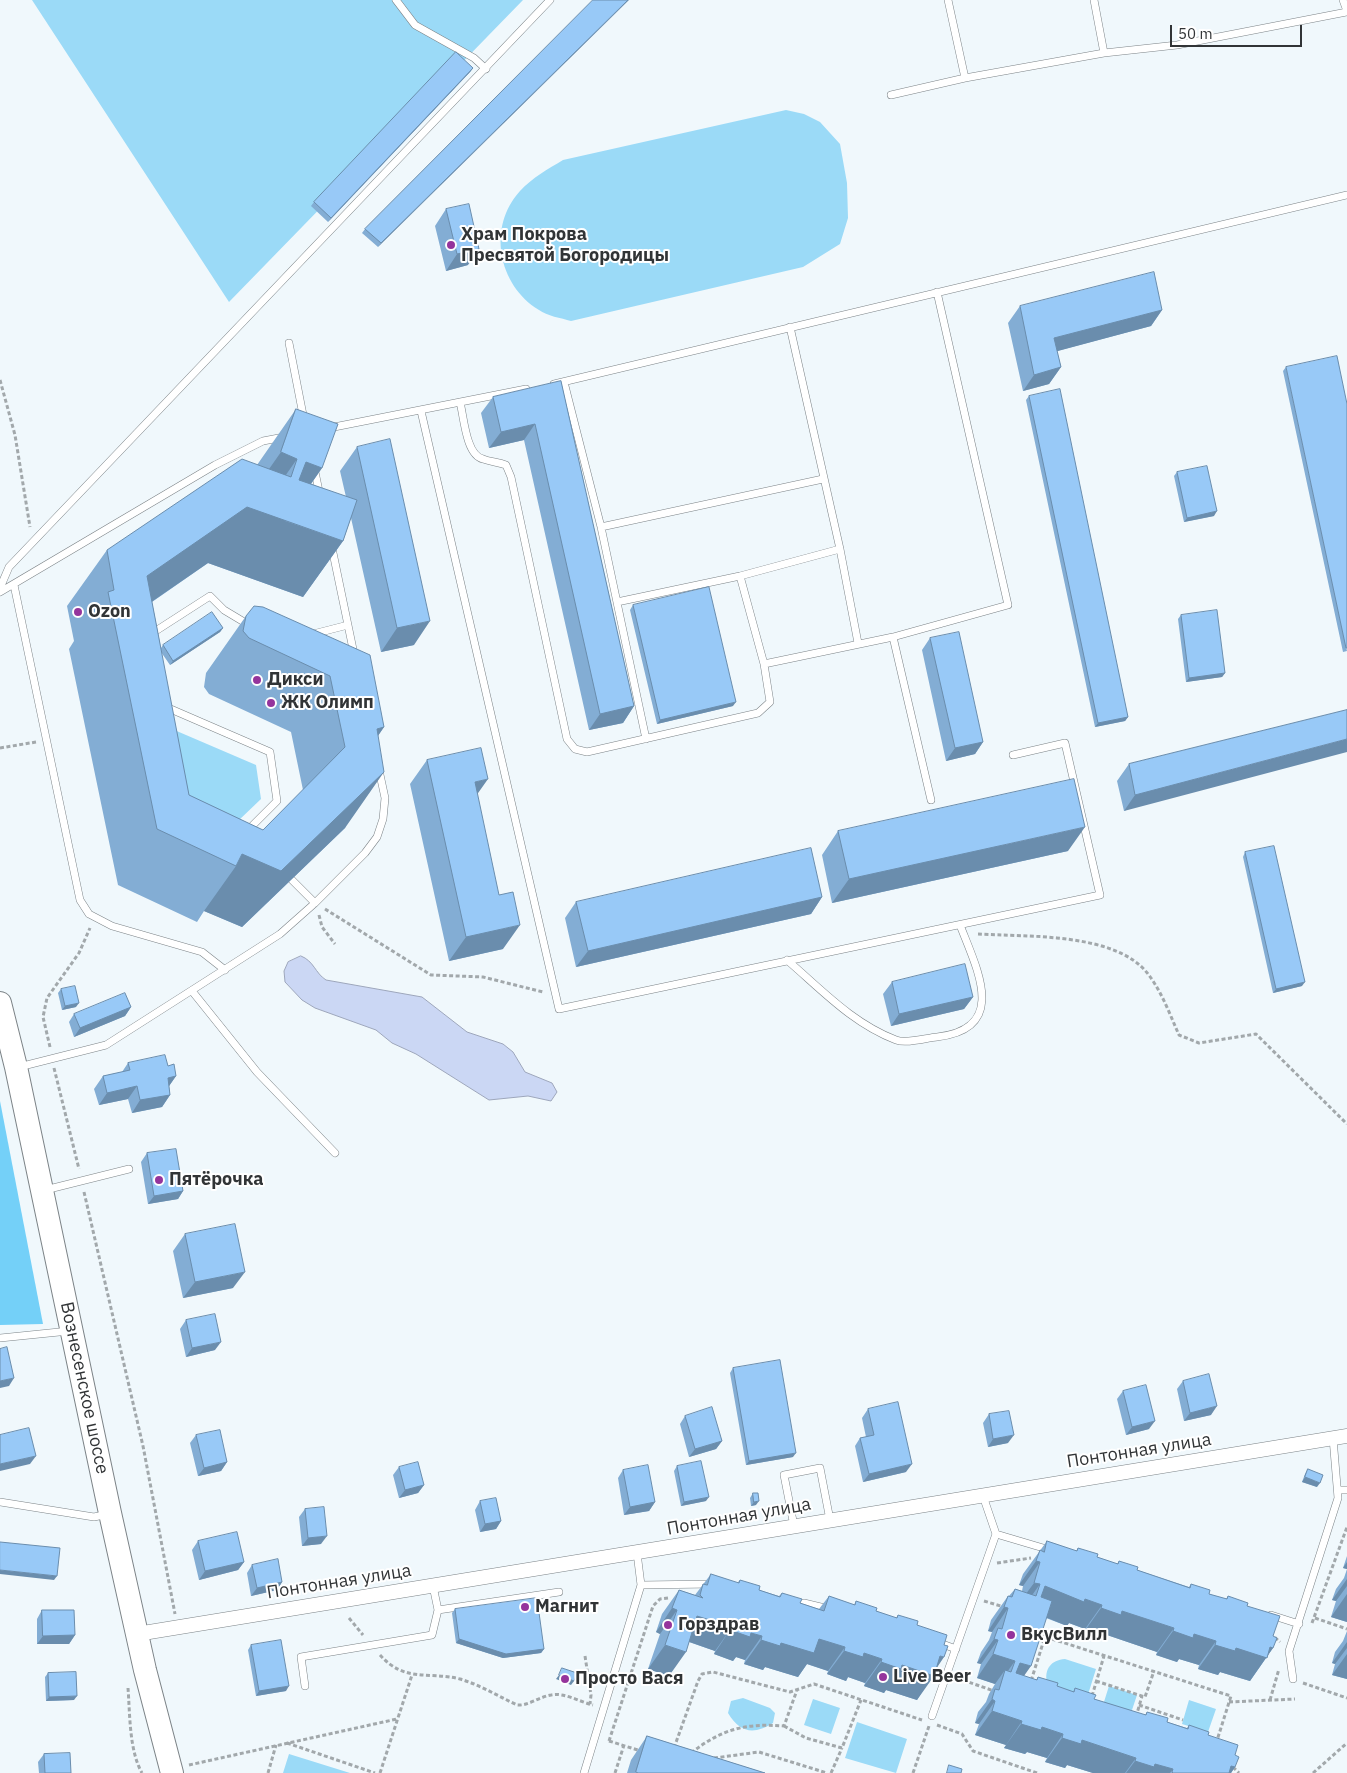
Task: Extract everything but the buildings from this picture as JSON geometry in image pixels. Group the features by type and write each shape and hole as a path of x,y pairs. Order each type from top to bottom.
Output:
{"main road":[{"name":"Вознесенское шоссе","path":"0,1002 16,1067 137,1634 180,1769"}],"street":[{"name":"Понтонная улица","path":"137,1634 1340,1437"}],"lane":[{"path":"396,0 415,25 474,58 486,68"},
{"path":"0,588 8,567 550,0"},
{"path":"948,0 965,78"},
{"path":"1094,0 1104,53"},
{"path":"891,95 965,78 1104,53 1176,45 1347,12 1343,0"},
{"path":"546,386 1347,195"},
{"path":"764,664 893,637 1008,605 937,292"},
{"path":"790,327 840,549 858,643"},
{"path":"289,343 305,424"},
{"path":"564,382 601,527 646,739"},
{"path":"322,430 421,411 438,405 536,387"},
{"path":"460,402 470,450 481,459 496,460 506,465 511,477 567,739 575,749 587,752 758,713 770,702 764,664 740,576"},
{"path":"421,411 558,1009 1100,895 1065,743 1012,755"},
{"path":"0,592 215,465 263,441 289,436"},
{"path":"313,462 321,500"},
{"path":"601,527 823,479"},
{"path":"330,538 356,663"},
{"path":"617,602 740,576 840,549"},
{"path":"14,585 80,900 89,914 112,926 202,952 225,970"},
{"path":"143,639 210,596 224,610 256,627"},
{"path":"304,635 348,625"},
{"path":"893,637 930,800"},
{"path":"154,702 270,752 278,801 245,836"},
{"path":"16,1067 106,1045 280,934 315,903 377,837 383,819 385,798 377,759"},
{"path":"291,879 315,903"},
{"path":"787,960 856,1021 898,1042 953,1035 977,1020 984,1000 976,964 960,925"},
{"path":"192,991 257,1072 335,1152"},
{"path":"42,1191 129,1169"},
{"path":"0,1338 72,1331"},
{"path":"1293,1679 1289,1651 1338,1498 1340,1437"},
{"path":"794,1526 784,1475 820,1468 830,1520"},
{"path":"1338,1490 1347,1490"},
{"path":"931,1720 996,1534 983,1496"},
{"path":"0,1502 94,1517 110,1513"},
{"path":"996,1534 1059,1553"},
{"path":"584,1773 641,1585 637,1553"},
{"path":"641,1585 706,1583 716,1585"},
{"path":"304,1686 301,1657 432,1634 438,1610 433,1586"},
{"path":"438,1610 559,1592"},
{"path":"781,1602 791,1604 804,1603 840,1612"},
{"path":"1262,1613 1299,1624"},
{"path":"928,1639 956,1649"}],"path":[{"path":"0,380 15,435 33,542"},
{"path":"0,748 46,740"},
{"path":"315,903 431,975 483,977 556,996"},
{"path":"315,903 322,927 336,944"},
{"path":"94,916 80,953 47,998 43,1017 143,1446 175,1614"},
{"path":"960,925 977,934 1084,940 1130,959 1147,973 1163,1000 1179,1035 1198,1043 1256,1034 1347,1124"},
{"path":"1311,1627 1347,1527"},
{"path":"986,1564 1034,1558"},
{"path":"610,1741 654,1606 660,1599 669,1598"},
{"path":"974,1598 1012,1610"},
{"path":"1302,1614 1347,1629"},
{"path":"349,1618 392,1666 412,1675 459,1679 517,1704 523,1705 535,1699 558,1694 597,1706"},
{"path":"1037,1624 1048,1640"},
{"path":"1264,1631 1273,1634 1281,1643"},
{"path":"1034,1685 1031,1680 1043,1643 1052,1639 1231,1696 1214,1750"},
{"path":"585,1656 591,1695 590,1704"},
{"path":"1089,1706 1104,1656"},
{"path":"1270,1700 1281,1662"},
{"path":"1096,1681 1145,1697 1154,1671"},
{"path":"673,1752 698,1681 702,1674 713,1672 790,1692 814,1684 931,1720 962,1734 973,1751 1034,1773"},
{"path":"380,1773 412,1675"},
{"path":"947,1675 996,1691"},
{"path":"1293,1679 1347,1698"},
{"path":"1306,1680 1307,1684"},
{"path":"1024,1688 1034,1685 1214,1750 1220,1756"},
{"path":"784,1726 798,1690"},
{"path":"1134,1722 1142,1696"},
{"path":"1229,1702 1295,1699"},
{"path":"831,1773 861,1700"},
{"path":"1139,1705 1183,1720"},
{"path":"180,1769 276,1745 397,1719"},
{"path":"913,1773 931,1720"},
{"path":"686,1757 709,1739 745,1725 784,1726 806,1738 842,1748"},
{"path":"596,1737 642,1751"},
{"path":"286,1743 375,1773"},
{"path":"1313,1773 1347,1743"},
{"path":"268,1773 276,1745"},
{"path":"615,1773 624,1745"},
{"path":"705,1759 759,1752 826,1773"},
{"path":"1227,1761 1239,1773"}],"shaded area":[{"path":"32,0 523,0 229,302"},
{"path":"786,110 804,114 820,122 840,144 847,183 848,218 840,244 803,267 571,321 542,312 525,299 514,286 506,271 502,255 503,221 510,205 520,191 546,170 563,160"},
{"path":"172,729 256,765 261,799 214,844 184,831"},
{"path":"301,956 309,961 326,980 422,997 467,1032 503,1044 513,1052 525,1072 552,1083 557,1092 551,1101 528,1096 489,1100 416,1054 392,1043 376,1030 315,1008 302,1000 285,982 284,971 288,962"},
{"path":"0,1101 43,1324 0,1325"},
{"path":"1065,1659 1096,1669 1086,1701 1047,1683 1047,1673 1052,1663"},
{"path":"1109,1686 1137,1695 1131,1713 1103,1705"},
{"path":"743,1698 770,1708 775,1713 773,1723 754,1730 748,1730 737,1725 728,1713 731,1701"},
{"path":"813,1699 840,1708 831,1734 804,1725"},
{"path":"1189,1700 1216,1709 1208,1732 1182,1724"},
{"path":"857,1722 907,1739 896,1773 845,1758"},
{"path":"289,1754 350,1773 283,1773"}],"place":[{"name":"Храм Покрова Пресвятой Богородицы","path":"451,245"},
{"name":"Ozon","path":"78,612"},
{"name":"Дикси","path":"257,680"},
{"name":"ЖК Олимп","path":"271,703"},
{"name":"Пятёрочка","path":"159,1180"},
{"name":"Магнит","path":"525,1607"},
{"name":"Горздрав","path":"668,1625"},
{"name":"ВкусВилл","path":"1011,1635"},
{"name":"Live Beer","path":"883,1677"},
{"name":"Просто Вася","path":"565,1679"}]}
